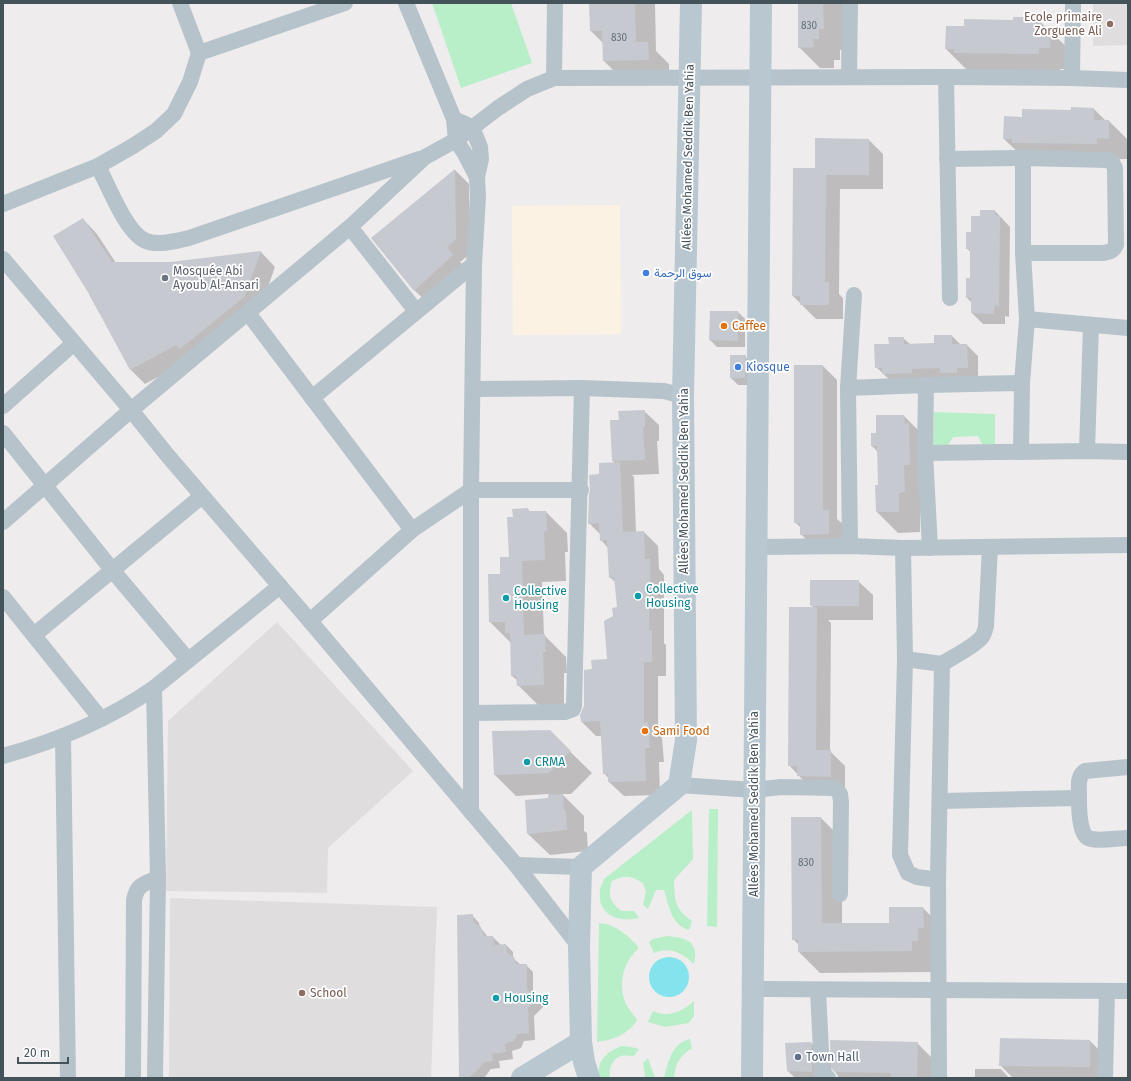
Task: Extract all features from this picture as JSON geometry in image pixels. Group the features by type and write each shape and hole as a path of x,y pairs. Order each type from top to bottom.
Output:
{"street":[{"path":"3,204 98,166 156,131 174,114 190,82 199,53 180,3"},
{"path":"199,53 345,3"},
{"path":"406,3 454,119 456,140 477,177"},
{"path":"554,78 555,3"},
{"name":"Allées Mohamed Seddik Ben Yahia","path":"680,785 686,740 683,396 691,3"},
{"name":"Allées Mohamed Seddik Ben Yahia","path":"752,1078 759,78 761,3"},
{"path":"849,77 850,3"},
{"path":"1072,78 1073,3"},
{"path":"98,166 127,224 146,242 165,243 188,238 424,157 456,140 498,108 527,89 554,78 946,76 1128,80"},
{"path":"946,76 950,298"},
{"path":"454,119 472,127 480,147 477,177 478,197 474,264 471,490 471,812"},
{"path":"3,522 131,410 350,227 424,157"},
{"path":"947,159 1023,158 1107,160 1112,162 1115,168 1116,245 1112,251 1103,253 1023,253"},
{"path":"1021,452 1022,383 1027,319 1023,253 1023,158"},
{"path":"350,227 416,311"},
{"path":"3,258 168,456 310,621 516,865 579,946"},
{"path":"312,398 474,264"},
{"path":"850,546 848,388 854,295"},
{"path":"248,312 412,530"},
{"path":"1027,319 1128,328"},
{"path":"1087,451 1091,325"},
{"path":"3,406 74,343"},
{"path":"848,388 1022,383"},
{"path":"926,385 925,453 930,548"},
{"path":"473,389 582,388 664,391 683,396"},
{"path":"471,713 565,712 573,709 575,694 581,490 582,388"},
{"path":"3,433 113,571 188,660"},
{"path":"925,453 1087,451 1128,452"},
{"path":"310,621 412,530 471,490 581,490"},
{"path":"34,635 202,496"},
{"path":"756,547 850,546 930,548 1128,545"},
{"path":"905,659 942,664 981,639 986,626 990,547"},
{"path":"903,548 905,659 900,855 908,873 917,877 938,880"},
{"path":"3,756 31,748 63,736 117,712 154,688 280,586"},
{"path":"3,597 101,719"},
{"path":"939,1078 938,880 941,801 942,664"},
{"path":"154,688 158,878 155,1078"},
{"path":"63,736 68,1078"},
{"path":"1128,767 1082,772 1079,781 1081,827 1083,835 1088,838 1096,839 1128,838"},
{"path":"516,865 580,867 680,785 754,790 791,787 835,788 840,794 841,802 840,894"},
{"path":"941,801 1079,798"},
{"path":"580,867 580,1042 589,1078"},
{"path":"133,1078 134,900 140,885 158,878"},
{"path":"753,989 1128,991"},
{"path":"818,990 822,1072 828,1078"},
{"path":"1105,1078 1107,991"},
{"path":"522,1078 580,1042"}],"shaded area":[{"name":"Ecole primaire Zorguene Ali","path":"1093,3 1128,3 1128,45 1093,46"},
{"path":"620,205 621,334 513,335 512,206"},
{"path":"277,622 413,771 328,848 327,893 166,891 168,721"},
{"name":"School","path":"170,898 437,907 431,1078 169,1078"}],"green space":[{"path":"432,3 511,3 532,63 461,88"},
{"path":"934,412 995,414 995,444 982,444 978,436 953,437 947,447 933,447"},
{"path":"709,809 718,809 717,927 707,926"},
{"path":"692,810 693,859 674,880 675,899 677,904 682,912 692,921 689,930 683,928 674,919 664,890 656,890 648,909 643,905 646,892 643,883 631,877 625,877 612,881 610,898 621,911 634,911 639,918 617,918 606,911 602,906 600,899 600,890 604,879"},
{"path":"599,923 610,925 624,933 637,945 638,949 628,961 625,968 622,990 626,1004 637,1020 630,1029 620,1036 597,1042"},
{"path":"667,936 690,942 695,952 694,964 676,952 665,950 654,953 649,942 653,939"},
{"path":"694,1001 694,1016 689,1023 665,1027 648,1022 653,1011 664,1014 675,1013"},
{"path":"690,1039 692,1048 679,1060 674,1078 664,1078 669,1060 675,1049 684,1041"},
{"path":"621,1046 639,1049 634,1056 618,1057 610,1068 610,1078 600,1078 599,1067 603,1058 611,1051"},
{"path":"648,1058 655,1078 644,1078 643,1063"}],"water":[{"path":"673,957 680,960 686,966 689,977 688,985 680,994 673,997 665,997 658,994 650,985 649,973 652,966 661,958"}],"building":[{"path":"589,3 635,3 636,42 648,42 649,60 603,61 602,31 590,31"},
{"path":"798,3 823,3 824,29 819,29 819,39 813,39 814,47 798,48"},
{"path":"1013,17 1036,17 1036,30 1051,30 1050,48 1039,48 1039,54 954,53 954,49 945,49 946,26 964,26 964,19 1013,20"},
{"path":"1071,107 1094,108 1094,120 1109,120 1109,139 1097,138 1097,144 1012,143 1012,139 1003,139 1004,116 1022,117 1022,109 1071,110"},
{"path":"815,138 869,139 869,175 826,175 825,282 829,282 829,305 800,305 800,296 792,296 793,168 815,168"},
{"path":"455,169 456,239 447,247 453,255 414,291 371,238"},
{"path":"980,210 995,210 995,215 1000,216 999,307 995,305 994,314 971,313 971,298 966,298 966,278 970,278 970,249 966,249 966,232 971,232 971,216 980,216"},
{"name":"Mosquée Abi Ayoub Al-Ansari","path":"83,218 112,262 170,262 261,251 244,297 180,349 176,345 130,370 89,294 53,236"},
{"name":"Caffee","path":"710,311 738,311 738,341 709,340"},
{"path":"934,335 952,335 952,344 967,344 968,368 957,368 957,373 940,373 940,368 912,369 912,373 882,374 882,368 875,368 874,344 889,344 888,337 904,337 904,344 934,343"},
{"name":"Kiosque","path":"730,355 746,355 745,378 730,378"},
{"path":"794,365 823,365 823,510 829,510 829,534 800,535 800,523 794,523"},
{"path":"645,410 645,427 643,427 645,460 612,461 610,420 619,420 618,411"},
{"path":"876,415 904,415 905,424 909,423 910,465 904,465 905,492 899,493 899,512 876,512 875,485 878,485 877,446 871,446 871,433 876,433"},
{"name":"Collective Housing","path":"620,462 623,532 644,531 645,559 650,559 649,630 652,630 652,662 644,662 644,723 648,722 650,748 645,748 646,781 608,782 608,774 603,774 600,721 581,722 580,715 584,706 584,670 592,669 591,660 607,659 604,621 613,616 612,608 617,607 614,577 609,578 607,540 600,541 599,523 588,524 590,490 589,475 599,474 599,463"},
{"name":"ِCollective Housing","path":"528,508 528,511 546,511 547,531 544,531 545,560 522,561 524,635 545,634 546,652 543,652 544,685 517,686 516,676 511,676 510,633 505,633 505,622 489,622 488,574 500,574 500,557 509,557 507,517 513,517 512,509"},
{"path":"810,580 859,580 859,606 810,606"},
{"path":"789,607 817,607 816,750 831,750 831,777 797,776 797,766 788,766"},
{"name":"CRMA","path":"550,730 571,751 549,773 494,775 492,731"},
{"name":"CRMA","path":"563,794 567,830 527,834 525,800 548,798 548,795"},
{"path":"791,817 821,817 822,923 889,923 889,907 923,907 924,928 918,928 918,941 912,941 912,951 798,952 798,940 792,940"},
{"name":"Housing","path":"473,914 473,922 481,927 484,936 493,936 494,945 506,944 507,953 514,957 516,964 527,964 527,990 538,999 528,1008 529,1033 517,1034 514,1041 505,1044 506,1052 492,1054 493,1061 484,1062 478,1070 468,1078 459,1078 457,915"},
{"path":"1000,1038 1090,1040 1090,1067 999,1066"},
{"path":"830,1040 918,1042 917,1078 891,1078 891,1073 835,1072 831,1068"},
{"name":"Town Hall","path":"811,1042 812,1072 787,1071 785,1043"}],"place":[{"name":"Ecole primaire Zorguene Ali","path":"1110,24"},
{"name":"سوق الرحمة","path":"646,273"},
{"name":"Mosquée Abi Ayoub Al-Ansari","path":"165,278"},
{"name":"Caffee","path":"724,326"},
{"name":"Kiosque","path":"738,367"},
{"name":"Collective Housing","path":"638,596"},
{"name":"ِCollective Housing","path":"506,598"},
{"name":"Sami Food","path":"645,731"},
{"name":"CRMA","path":"527,762"},
{"name":"School","path":"302,993"},
{"name":"Housing","path":"496,998"},
{"name":"Town Hall","path":"798,1057"}]}
